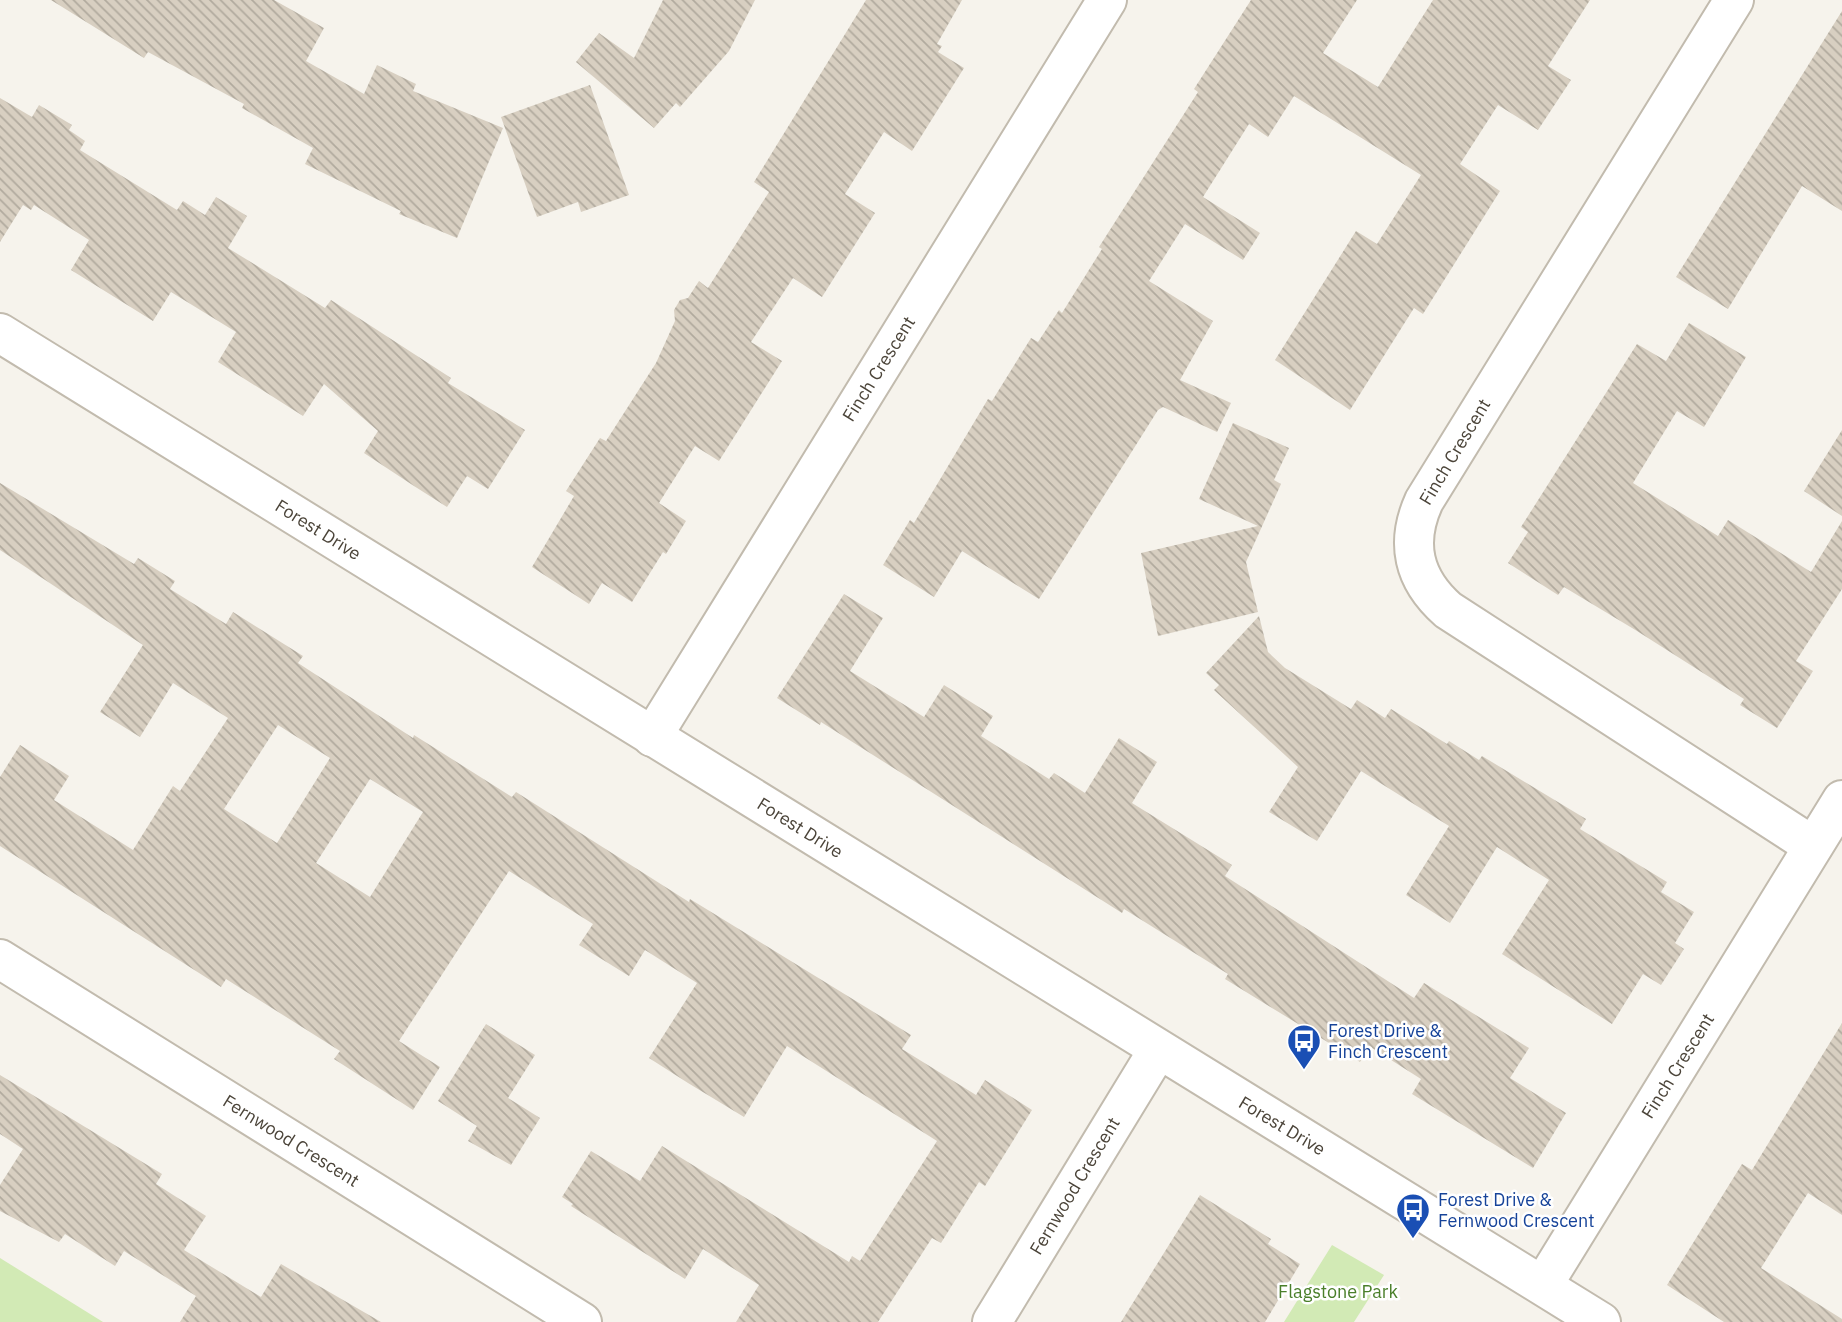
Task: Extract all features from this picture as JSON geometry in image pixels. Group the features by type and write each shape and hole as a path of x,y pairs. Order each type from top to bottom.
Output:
{"street":[{"name":"Finch Crescent","path":"652,737 1107,0"},
{"name":"Finch Crescent","path":"1734,0 1424,501 1414,529 1413,559 1426,587 1447,610 1813,846"},
{"name":"Forest Drive","path":"0,333 1601,1322"},
{"name":"Finch Crescent","path":"1543,1285 1842,800"},
{"name":"Fernwood Crescent","path":"0,959 582,1322"},
{"name":"Fernwood Crescent","path":"992,1322 1158,1050"}],"green space":[{"name":"Flagstone Park","path":"1332,1245 1384,1275 1354,1322 1284,1322"},
{"path":"0,1258 103,1322 0,1322"}],"building":[{"path":"51,0 274,0 324,28 306,61 364,94 377,65 416,84 413,91 503,128 457,238 399,214 401,211 305,164 313,148 242,108 244,104 148,52 144,58"},
{"path":"663,0 755,0 729,51 680,107 676,103 654,128 576,62 599,33 634,58"},
{"path":"866,0 962,0 937,44 942,46 938,52 964,68 912,151 884,132 845,194 875,213 822,297 793,278 751,342 782,361 719,461 695,446 659,503 686,521 666,554 663,552 632,602 602,583 589,604 532,567 574,496 566,491 600,438 606,441 656,363 675,321 674,310 680,300 688,298 699,281 708,288 769,192 754,182"},
{"path":"1251,0 1357,0 1323,53 1378,87 1433,0 1590,0 1548,66 1571,80 1538,130 1498,105 1460,164 1500,191 1423,314 1414,308 1350,410 1275,360 1356,231 1377,244 1421,175 1294,96 1268,137 1249,124 1203,197 1260,233 1243,260 1185,224 1149,281 1213,321 1180,380 1231,403 1217,432 1163,407 1158,410 1039,599 962,551 934,597 883,565 910,520 914,523 988,399 992,401 1031,338 1038,342 1059,310 1062,313 1102,249 1099,247 1198,92 1194,89"},
{"path":"1842,11 1842,211 1802,186 1728,309 1676,277"},
{"path":"590,85 629,195 581,212 578,202 537,217 501,117"},
{"path":"0,98 32,117 39,105 72,125 69,130 85,141 80,150 177,210 183,201 205,215 216,197 247,216 228,248 325,308 331,300 451,378 448,383 525,430 488,489 467,476 447,507 364,453 378,431 324,384 303,416 218,362 236,332 171,292 153,321 71,270 89,240 34,205 31,210 23,205 0,242"},
{"path":"1689,323 1746,357 1704,427 1677,411 1633,483 1718,536 1728,520 1811,572 1842,521 1842,589 1796,661 1813,671 1777,728 1740,705 1744,699 1637,631 1564,587 1558,595 1508,563 1528,532 1521,527 1637,344 1666,361"},
{"path":"1233,423 1289,448 1274,480 1281,484 1246,562 1258,612 1158,636 1141,553 1258,526 1199,499"},
{"path":"1842,430 1842,516 1804,491"},
{"path":"0,483 134,564 138,558 175,581 170,589 226,624 233,612 303,656 298,663 413,738 414,735 512,797 516,792 689,902 690,899 911,1035 902,1049 976,1095 985,1080 1032,1110 985,1186 979,1182 941,1243 932,1238 878,1322 736,1322 759,1285 703,1249 685,1279 571,1206 573,1204 562,1197 591,1151 640,1181 662,1146 849,1262 852,1256 860,1261 937,1141 787,1046 744,1117 688,1083 649,1058 697,983 645,950 629,976 579,945 593,924 509,871 399,1041 440,1067 413,1110 334,1059 340,1051 226,979 221,987 0,846 0,777 20,745 69,776 54,800 133,850 173,786 180,791 228,718 173,683 140,737 100,712 143,645 0,550","holes":["278,725 330,758 277,843 224,809","370,779 423,812 370,897 316,863"]},
{"path":"844,594 883,618 850,671 924,717 944,685 993,716 981,736 1049,779 1054,773 1085,793 1119,738 1157,762 1132,803 1232,865 1225,876 1414,998 1424,983 1529,1048 1510,1078 1566,1113 1533,1168 1412,1094 1421,1079 1369,1046 1360,1062 1225,979 1228,974 1124,909 1122,913 821,722 820,725 777,698"},
{"path":"1259,616 1268,652 1285,668 1351,709 1357,700 1385,718 1391,709 1447,744 1449,741 1479,760 1482,756 1586,819 1580,829 1667,882 1661,892 1694,912 1675,943 1684,949 1661,985 1643,974 1612,1024 1502,954 1549,880 1497,847 1450,923 1406,895 1449,826 1361,771 1317,841 1269,812 1298,767 1214,690 1219,685 1206,673"},
{"path":"1842,1023 1842,1215 1808,1193 1761,1268 1842,1319 1842,1322 1724,1322 1667,1285 1742,1164 1752,1170"},
{"path":"486,1024 535,1055 508,1098 540,1118 511,1165 468,1141 477,1126 438,1101"},
{"path":"0,1075 162,1174 156,1184 206,1216 184,1250 261,1297 281,1264 381,1322 180,1322 196,1296 124,1251 115,1266 65,1234 59,1242 0,1211 0,1185 23,1149 0,1134"},
{"path":"1200,1195 1271,1239 1268,1244 1300,1264 1265,1322 1121,1322"}],"place":[{"name":"Forest Drive & Finch Crescent","path":"1304,1071"},
{"name":"Forest Drive & Fernwood Crescent","path":"1413,1240"}]}
